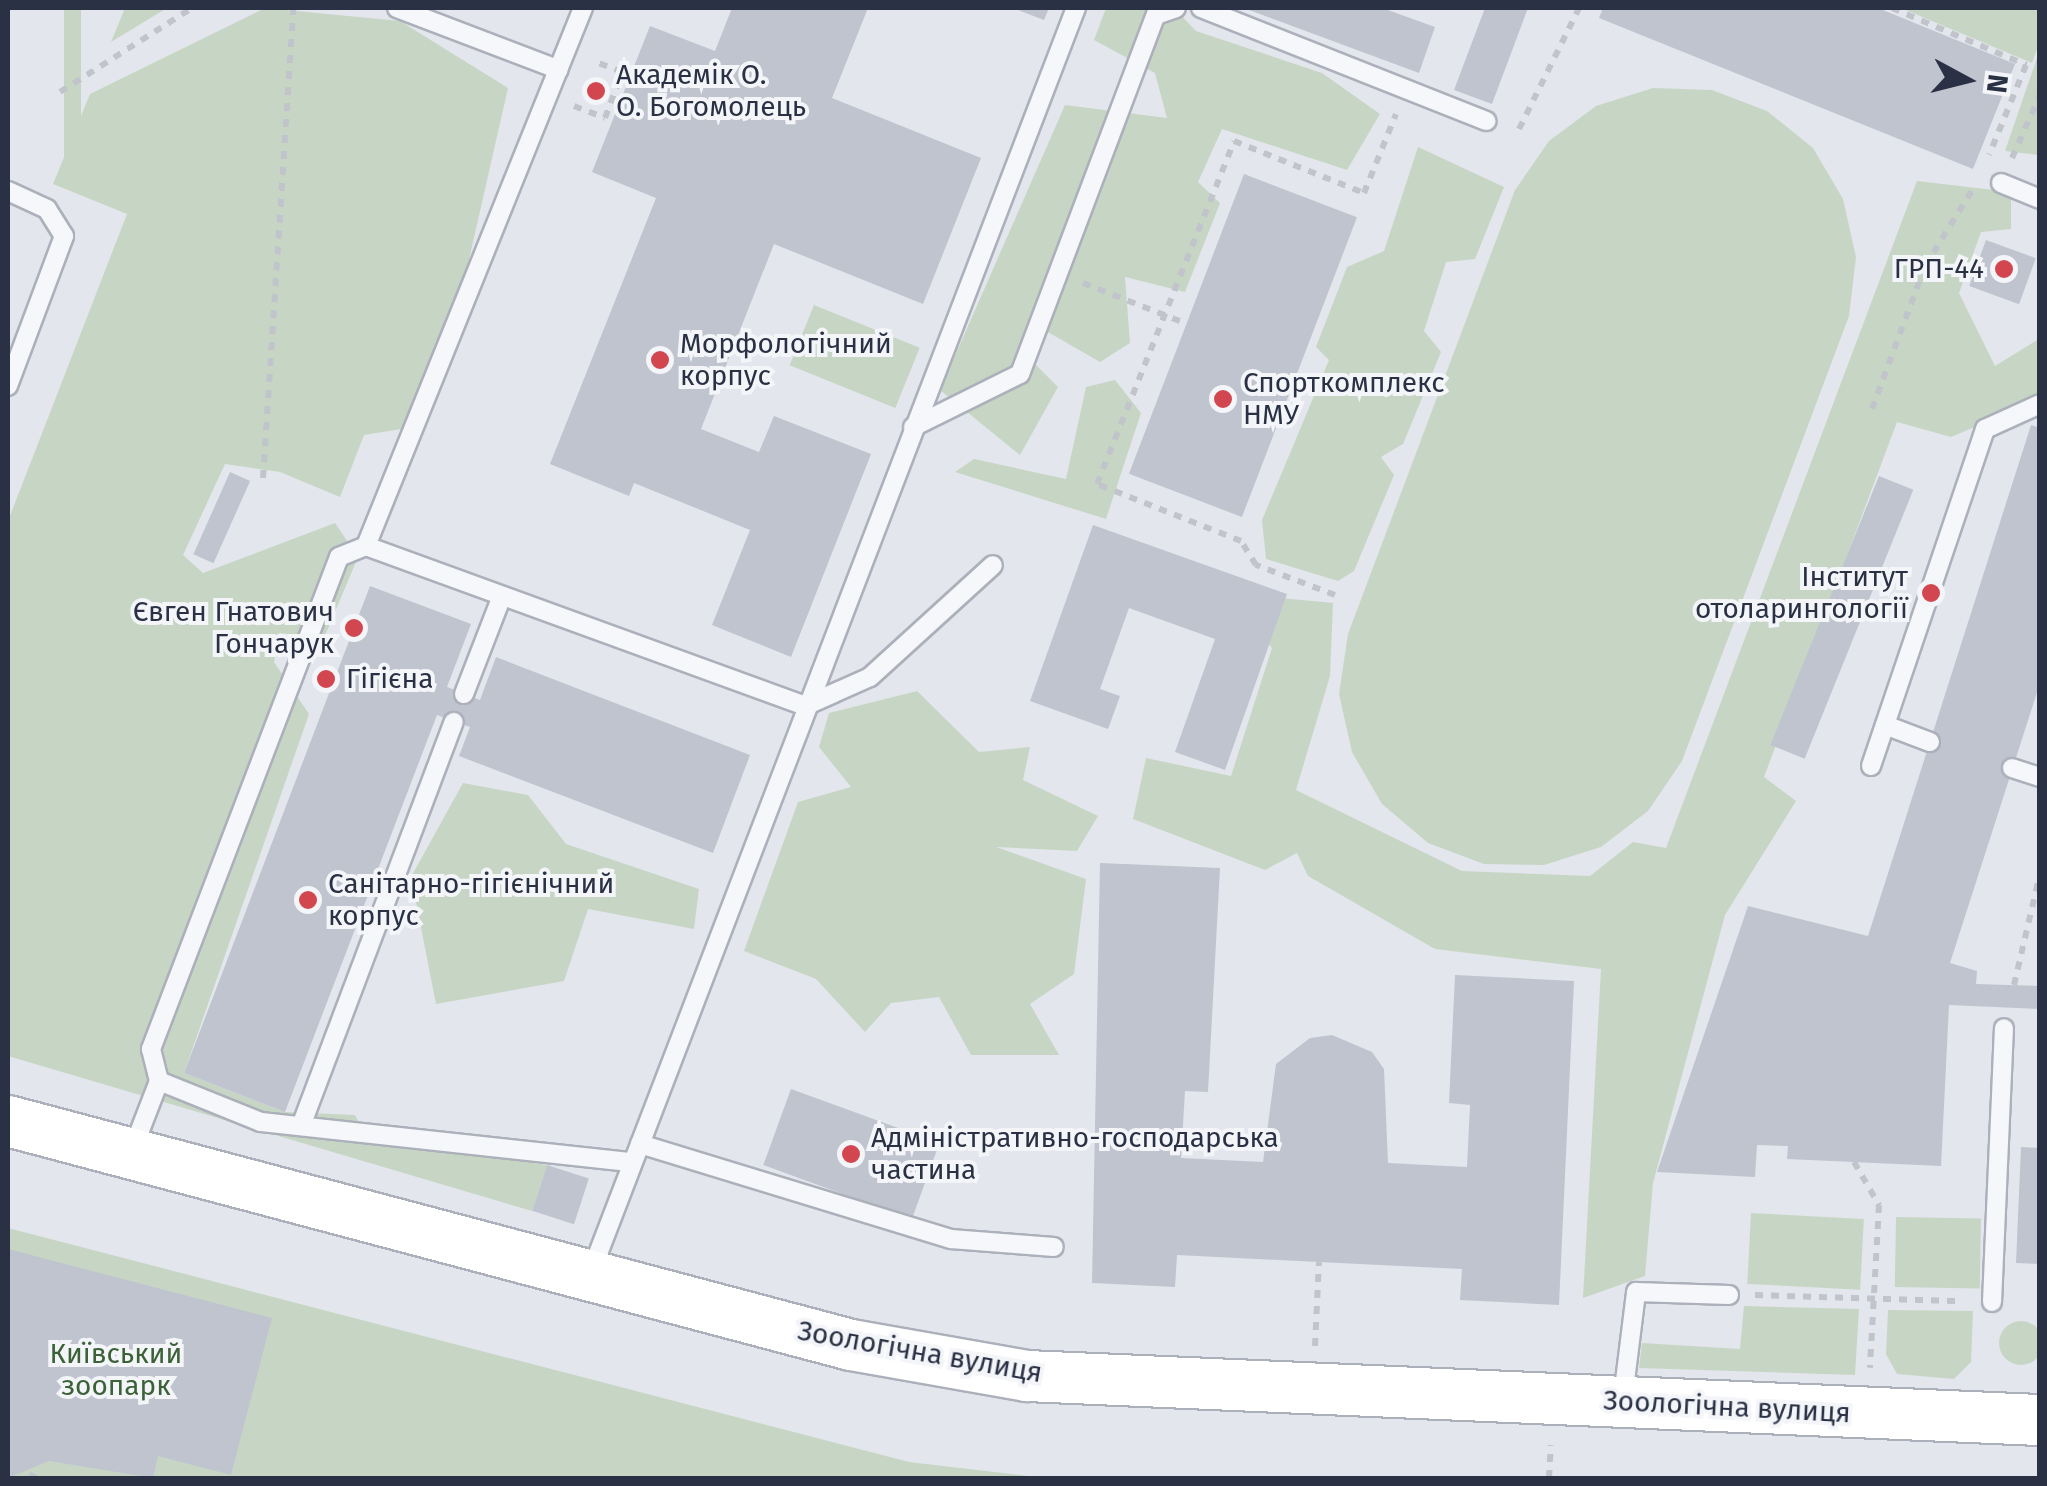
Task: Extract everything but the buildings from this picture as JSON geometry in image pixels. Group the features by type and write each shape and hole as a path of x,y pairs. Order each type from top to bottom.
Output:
{"street":[{"name":"Зоологічна вулиця","path":"8,1121 851,1345 1027,1376 2040,1420"}],"lane":[{"path":"396,8 560,70"},
{"path":"366,546 582,8"},
{"path":"589,1278 805,706 1076,8"},
{"path":"913,427 1020,374 1156,15 1176,8"},
{"path":"1201,8 1486,122"},
{"path":"2002,183 2040,199"},
{"path":"8,192 48,209 64,236 8,386"},
{"path":"1871,766 1985,429 2040,404"},
{"path":"131,1153 159,1081 151,1050 339,557 366,546 805,706 870,677 993,565"},
{"path":"464,694 502,596"},
{"path":"301,1126 454,722"},
{"path":"1885,726 1930,742"},
{"path":"2012,768 2040,777"},
{"path":"1992,1302 2004,1028"},
{"path":"159,1081 261,1122 636,1153 951,1239 1054,1247"},
{"path":"1622,1402 1636,1292 1729,1295"}],"path":[{"path":"60,92 192,8"},
{"path":"263,478 294,8"},
{"path":"1486,122 1517,132 1580,8"},
{"path":"1872,409 1926,266 1981,175 2026,66 1892,8"},
{"path":"571,105 604,118 617,97 622,72 588,59"},
{"path":"1334,596 1256,565 1240,542 1098,484 1234,141 1364,193 1406,89"},
{"path":"2002,183 2040,96"},
{"path":"1058,273 1187,324"},
{"path":"2014,985 2040,873"},
{"path":"1854,1162 1879,1206 1869,1389"},
{"path":"1316,1316 1319,1262"},
{"path":"1750,1295 1992,1302"}],"green space":[{"path":"64,8 81,8 81,162 64,162"},
{"path":"125,8 167,8 111,42"},
{"path":"265,8 400,21 508,88 468,264 408,428 364,435 340,497 280,472 225,464 183,555 203,573 335,523 358,557 324,638 279,633 274,662 309,714 184,1073 285,1112 355,1115 368,1140 547,1165 532,1211 8,1056 8,521 127,214 53,184 90,94"},
{"path":"1106,8 1174,8 1196,31 1322,73 1380,114 1347,170 1222,129 1198,182 1220,203 1185,292 1125,277 1130,343 1100,362 1046,331 1035,364 1058,387 1020,455 940,390 1065,105 1167,118 1155,73 1094,40"},
{"path":"1901,8 2039,8 2039,43 2032,63"},
{"path":"2039,52 2039,155 2005,151"},
{"path":"1653,88 1712,90 1767,111 1813,148 1843,199 1856,257 1849,316 1682,761 1648,811 1601,847 1544,865 1484,864 1428,843 1382,804 1352,752 1339,694 1348,634 1515,190 1549,141 1596,106"},
{"path":"1418,147 1504,187 1475,259 1446,262 1424,331 1441,352 1403,444 1381,457 1394,475 1354,571 1338,581 1266,559 1262,520 1329,360 1316,347 1347,267 1384,251"},
{"path":"1917,181 2011,192 2011,229 1981,232 1959,293 1995,366 2039,339 2039,400 1951,437 1897,422 1764,777 1796,801 1725,915 1653,1183 1645,1276 1583,1298 1601,969 1435,949 1308,876 1297,853 1265,870 1133,819 1146,758 1231,776 1272,648 1227,593 1333,603 1330,676 1296,790 1462,871 1590,876 1633,842 1666,848"},
{"path":"814,305 920,348 895,408 790,365"},
{"path":"1115,380 1141,413 1106,519 955,472 974,459 1066,479 1086,387"},
{"path":"917,691 979,752 1030,747 1023,780 1098,816 1077,851 996,847 1086,879 1074,974 1030,1004 1059,1055 971,1055 939,997 891,1003 865,1032 816,979 744,951 798,802 851,787 819,747 829,713"},
{"path":"463,783 528,795 566,844 699,889 694,929 588,909 564,981 436,1004 411,877"},
{"path":"1751,1213 1864,1219 1860,1290 1747,1284"},
{"path":"1896,1217 1981,1218 1980,1288 1895,1287"},
{"name":"Київський зоопарк","path":"8,1228 909,1462 1045,1478 8,1478"},
{"path":"1744,1306 1859,1309 1855,1375 1639,1368 1642,1343 1740,1349"},
{"path":"1888,1310 1973,1311 1971,1362 1954,1379 1897,1374 1886,1354"},
{"path":"2021,1321 2036,1328 2043,1343 2036,1358 2021,1365 2006,1358 1999,1343 2006,1328"}],"place":[{"name":"Академік О. О. Богомолець","path":"596,91"},
{"name":"ГРП-44","path":"2004,269"},
{"name":"Морфологічний корпус","path":"660,360"},
{"name":"Спорткомплекс НМУ","path":"1223,399"},
{"name":"Інститут отоларингології","path":"1931,593"},
{"name":"Євген Гнатович Гончарук","path":"354,628"},
{"name":"Гігієна","path":"326,679"},
{"name":"Санітарно-гігієнічний корпус","path":"308,900"},
{"name":"Адміністративно-господарська частина","path":"851,1154"}]}
